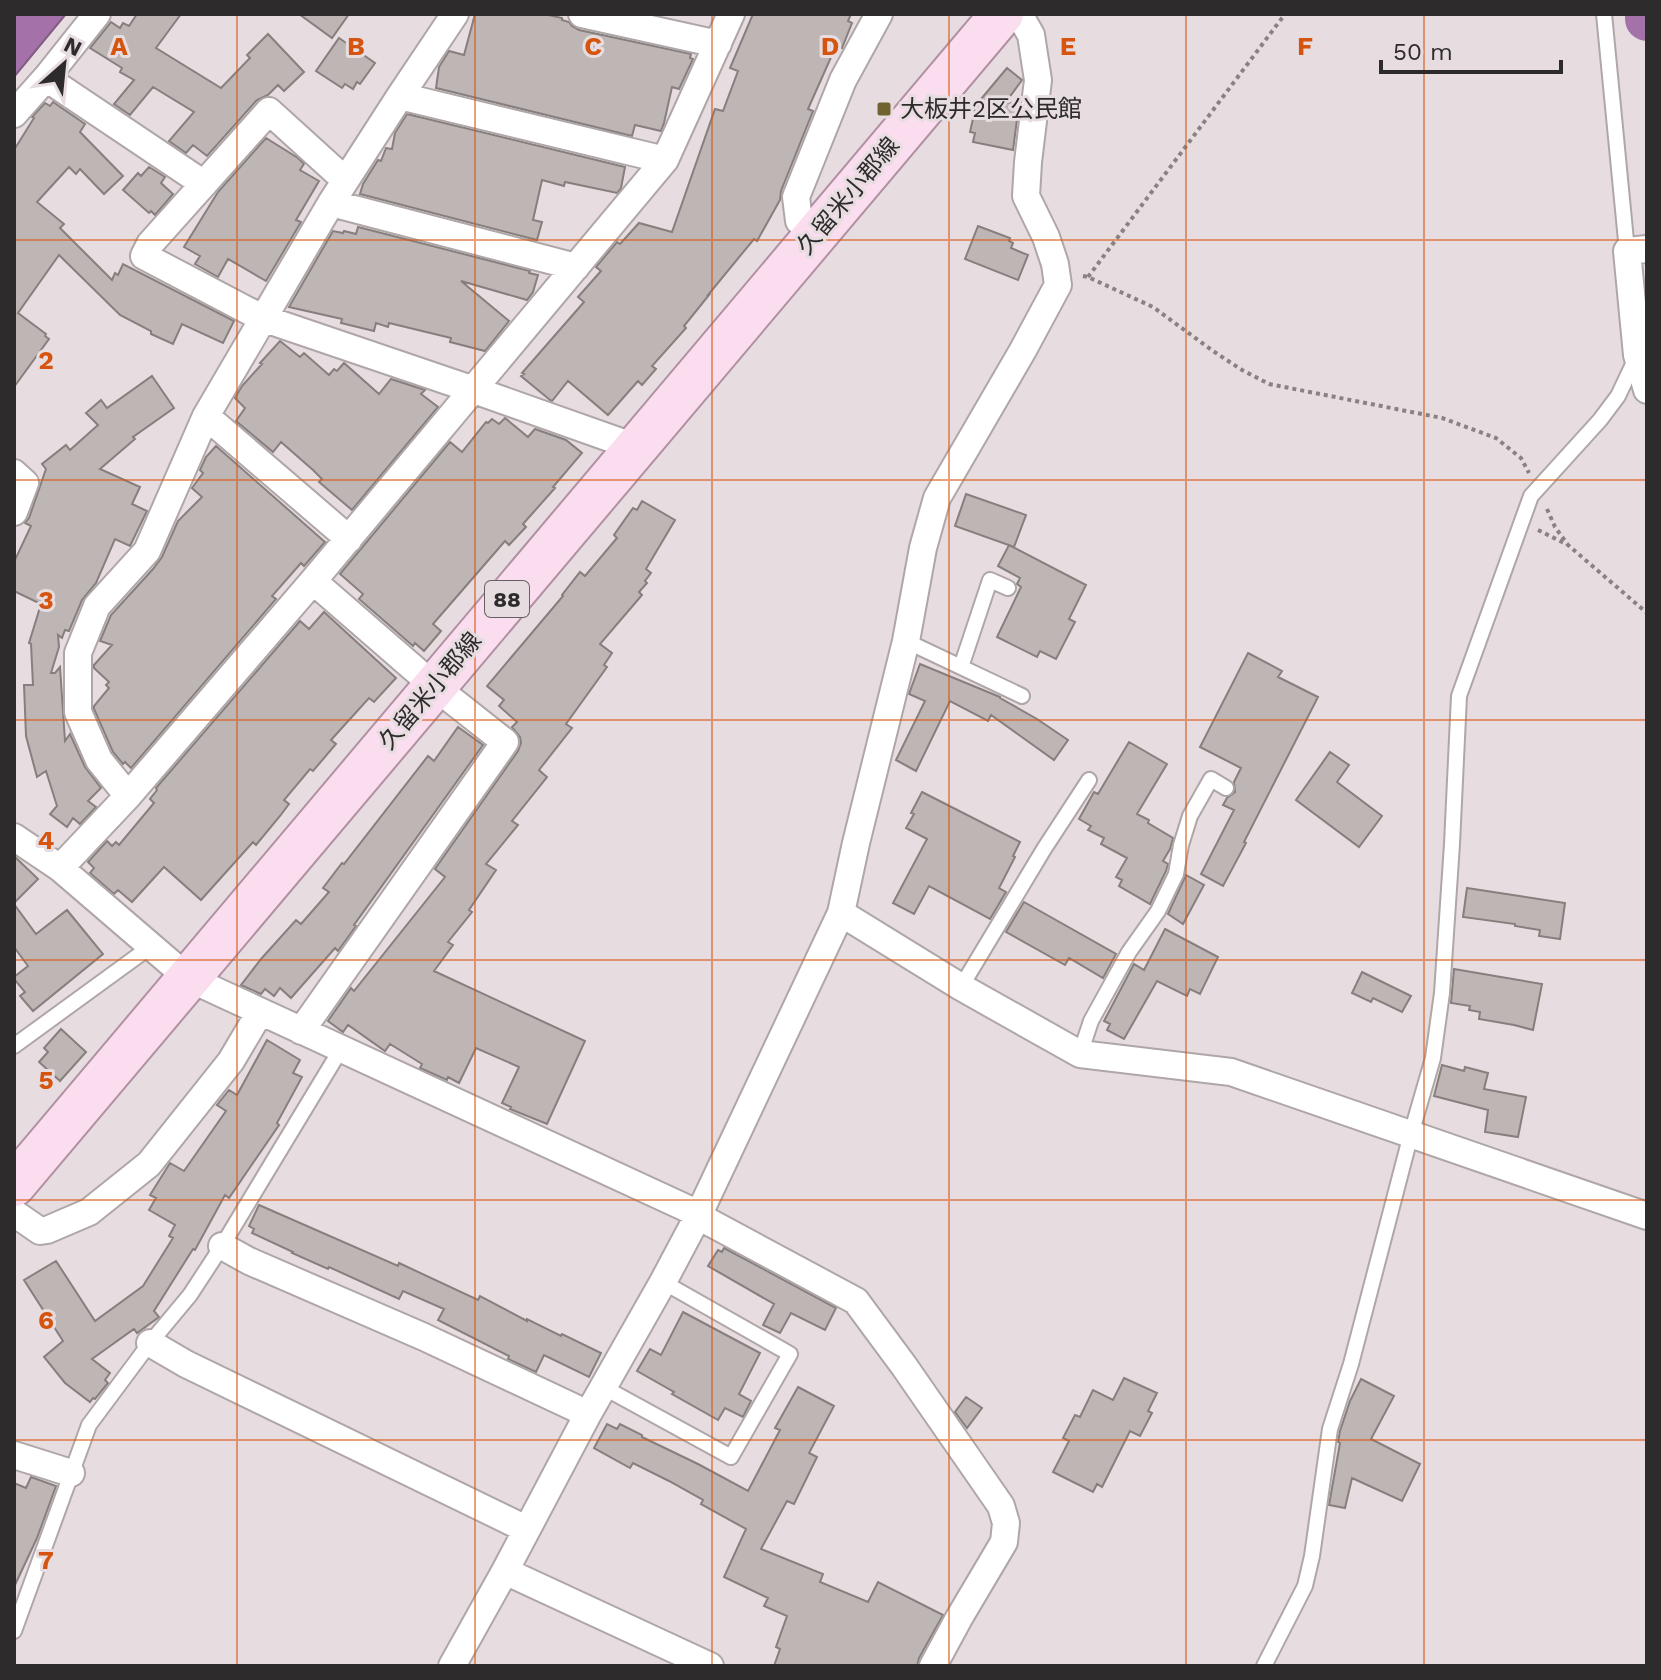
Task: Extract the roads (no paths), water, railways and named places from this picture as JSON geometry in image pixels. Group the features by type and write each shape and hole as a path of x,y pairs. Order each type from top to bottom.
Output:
{"main road":[{"name":"久留米小郡線","path":"14,1185 1002,14"}],"street":[{"path":"14,114 97,14"},
{"path":"128,796 99,760 78,712 78,653 97,606 147,551 206,416 262,318 345,180 455,14"},
{"path":"582,14 718,44"},
{"path":"60,868 128,796 349,539 665,160 731,14"},
{"path":"817,232 799,221 796,197 843,80 879,14"},
{"path":"452,1666 698,1215 841,913 937,498 1058,285 1046,237 1026,196 1038,80 1031,35 1019,14"},
{"path":"46,78 204,184"},
{"path":"400,96 665,160"},
{"path":"345,180 269,111 150,244 144,256 262,318 635,447"},
{"path":"331,203 576,267"},
{"path":"1636,250 1633,325 1637,355 1647,390"},
{"path":"206,416 349,539"},
{"path":"14,473 25,483 14,512"},
{"path":"301,1031 505,742 434,686 313,581"},
{"path":"14,837 60,868 188,978 698,1215 856,1301 1001,1506 1006,1523 1004,1542 933,1666"},
{"path":"841,913 961,987 1080,1054 1231,1072 1647,1216"},
{"path":"14,1213 40,1231 47,1230 89,1212 118,1190 149,1164 187,1117 231,1061 260,1012"},
{"path":"222,1246 588,1414"},
{"path":"150,1343 186,1364 526,1529"},
{"path":"14,1455 71,1473"},
{"path":"505,1571 710,1666"}],"lane":[{"path":"1604,14 1636,250"},
{"path":"1264,1666 1305,1586 1330,1429 1351,1364 1433,1058 1442,993 1459,696 1531,496 1600,420 1618,396 1637,355"},
{"path":"961,667 990,580 1008,588"},
{"path":"906,641 1022,696"},
{"path":"1080,1054 1091,1021 1129,952 1158,911 1176,874 1190,816 1211,779 1226,788"},
{"path":"961,987 1089,780"},
{"path":"14,1046 150,947"},
{"path":"14,1631 89,1425 190,1295 341,1049"},
{"path":"603,1387 731,1457 753,1419 790,1354 663,1282"}],"waterway":[{"path":"1647,14 1647,19"}],"place":[{"name":"大板井2区公民館","path":"884,109"}]}
